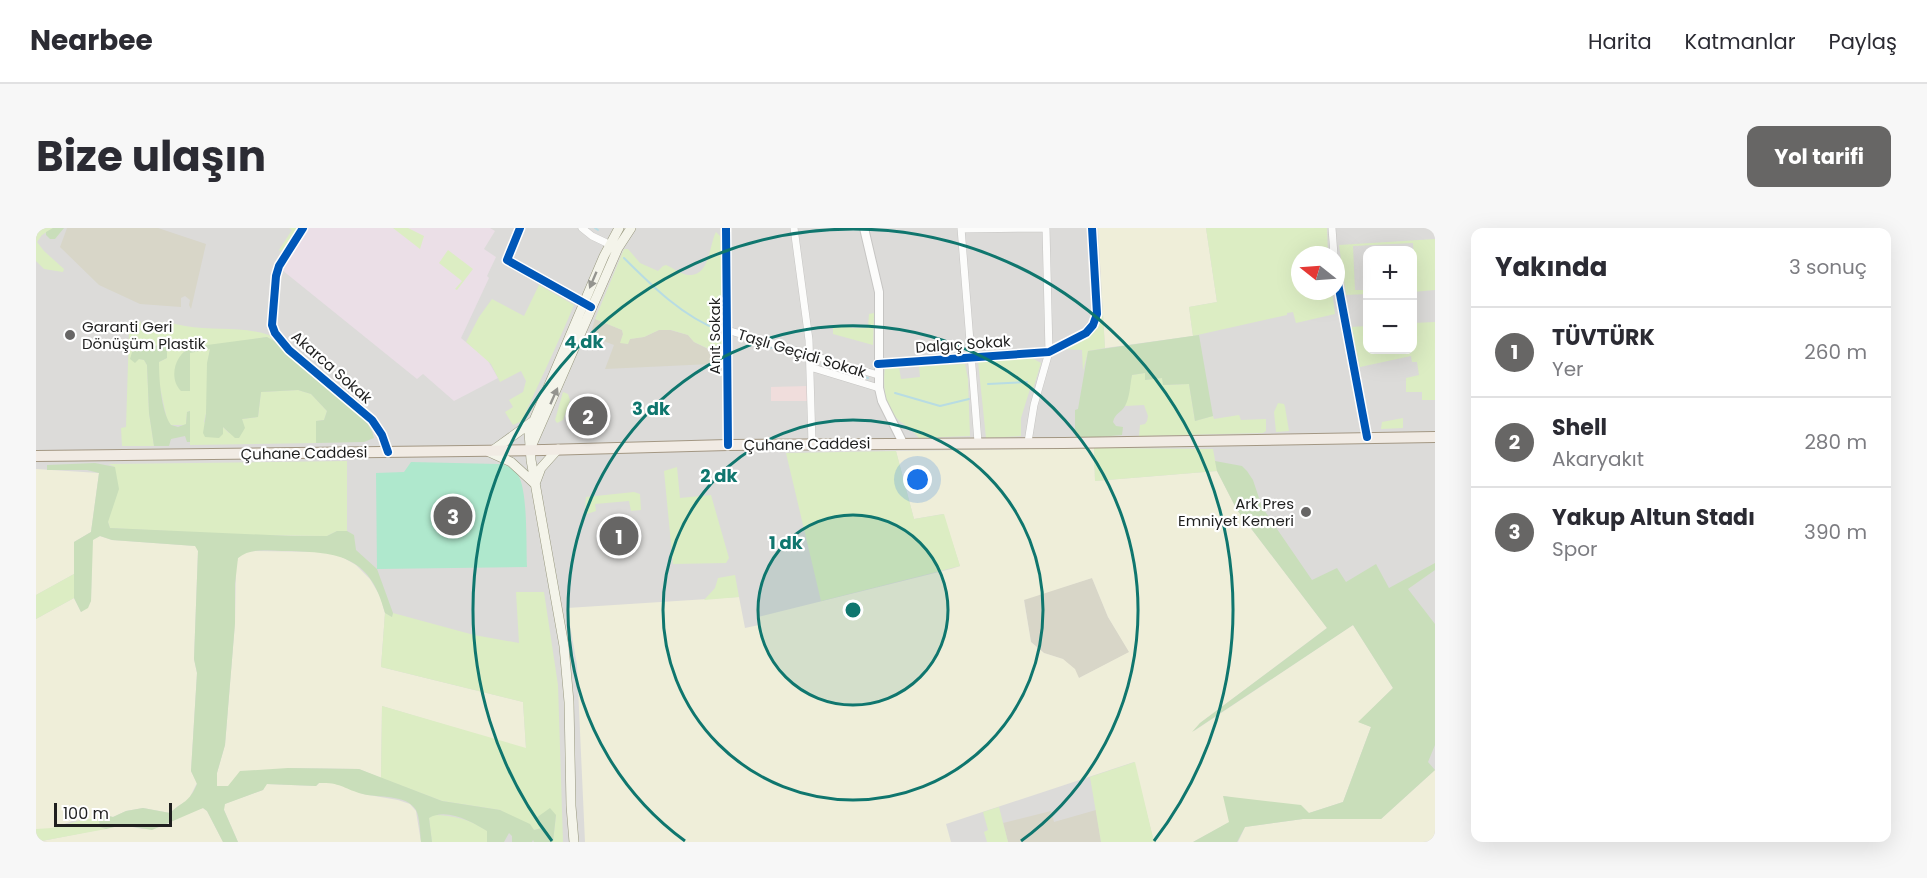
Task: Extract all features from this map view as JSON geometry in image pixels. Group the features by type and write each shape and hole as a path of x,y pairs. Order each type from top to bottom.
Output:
{"main road":[{"path":"574,842 569,702 564,646 535,484 529,432 614,246 619,228"},
{"path":"614,246 631,228"},
{"path":"530,450 587,305"},
{"path":"532,422 489,451 511,462 535,484"},
{"name":"Çuhane Caddesi","path":"36,456 1435,437"},
{"path":"535,484 541,468 558,450"}],"street":[{"name":"Akarca Sokak","path":"303,228 279,266 276,276 272,325 275,333 290,350 372,420 382,435 388,452"},
{"path":"520,228 507,260 587,305"},
{"path":"582,228 592,236 614,246"},
{"name":"Anıt Sokak","path":"726,228 728,445"},
{"path":"794,228 810,355 812,444"},
{"path":"864,228 879,292 879,388 882,401 903,443"},
{"path":"978,442 961,228 1046,228 1049,352 1034,405 1028,442"},
{"path":"1049,352 1086,333 1093,325 1097,314 1092,228"},
{"path":"1332,228 1333,246"},
{"path":"1341,300 1367,437"},
{"name":"Taşlı Geçidi Sokak","path":"727,330 878,375"},
{"name":"Dalgıç Sokak","path":"878,364 1049,352"},
{"path":"810,367 879,388"}],"shaded area":[{"path":"36,228 1435,228 1435,842 36,842"},
{"path":"67,228 158,228 206,244 191,309 190,300 185,296 181,298 181,307 140,304 99,285 60,247"},
{"path":"309,228 490,228 495,231 484,249 496,257 487,276 489,278 461,338 487,359 498,378 454,401 423,374 417,379 282,270"},
{"path":"595,319 622,330 621,342 627,344 630,339 644,337 659,330 670,330 688,335 694,342 708,349 711,364 605,369 614,345 590,336"},
{"path":"808,386 808,401 771,401 771,387"},
{"path":"1092,578 1108,617 1130,652 1079,678 1063,659 1044,653 1031,642 1024,599"},
{"path":"1096,810 1101,842 1008,842 1003,823 1051,811 1054,822"}],"green space":[{"path":"36,228 53,228 42,235 37,242 64,269 63,272 44,269 36,261"},
{"path":"53,228 64,228 55,239 50,239 46,232"},
{"path":"289,228 300,228 286,249 280,251 292,230"},
{"path":"393,228 408,228 424,236 420,249"},
{"path":"1097,228 1105,348 1088,351 1083,371 1082,350 1063,349 1090,336 1101,319"},
{"path":"1098,228 1206,228 1217,302 1189,307 1193,336 1105,348"},
{"path":"1206,228 1327,228 1328,246 1291,246 1291,300 1333,300 1335,314 1296,323 1293,312 1193,336 1189,307 1217,302"},
{"path":"716,232 720,236 722,285 717,333 725,336 719,365 711,364 709,349 694,342 688,335 671,330 659,330 644,337 630,339 628,344 620,343 622,330 595,319 624,249 628,249 640,263 658,271 666,265 683,274 696,274 701,271 708,259"},
{"path":"1435,239 1435,290 1417,292 1417,246 1413,246 1413,243 1353,246 1355,290 1363,290 1363,294 1346,295 1345,246 1339,245"},
{"path":"448,250 473,269 457,290 455,289 462,281 439,263"},
{"path":"539,285 574,305 522,421 513,425 505,412 513,407 509,400 523,392 526,381 521,371 500,382 491,364 466,342 479,317 492,299 524,316"},
{"path":"874,313 873,345 833,334 833,326 850,325 851,328 868,328 869,314"},
{"path":"133,320 141,322 140,330 152,330 153,323 162,322 196,327 248,330 269,335 274,341 267,337 184,350 186,391 190,390 190,352 210,349 204,422 222,430 223,427 229,433 243,424 242,419 258,417 261,392 298,390 311,394 327,411 324,420 316,421 316,443 190,445 190,411 187,412 184,425 171,425 167,420 159,382 159,362 167,358 163,343 139,347 132,352 139,359 144,360 147,365 149,413 154,446 122,446 121,428 126,427 129,332 134,326"},
{"path":"1435,322 1435,400 1422,400 1422,392 1406,392 1406,378 1419,375 1417,362 1412,362 1411,356 1360,367 1351,327 1363,326 1363,354 1417,354 1417,323"},
{"path":"1199,335 1213,416 1195,421 1189,384 1163,385 1162,378 1145,380 1145,373 1132,375 1127,402 1113,422 1116,426 1123,427 1122,435 1077,439 1075,410 1078,409 1088,351"},
{"path":"267,337 347,401 370,427 374,438 364,442 316,443 316,421 324,420 327,411 311,394 298,390 261,392 258,417 242,419 245,428 239,438 235,438 223,427 223,434 219,438 205,437 203,433 206,414 207,363 210,349 190,353 190,391 181,391 175,379 175,366 181,355 192,347"},
{"path":"145,342 155,346 163,343 167,345 167,358 159,362 163,403 171,425 178,427 186,424 187,412 190,411 190,442 187,442 185,436 171,439 169,446 154,446 149,413 147,365 144,360 139,359 135,363 130,359 132,352 140,343"},
{"path":"1030,357 1041,363 1021,418 1021,436 986,438 978,361"},
{"path":"965,364 968,379 970,436 919,438 891,411 885,393 885,368 899,367 901,379 920,377 919,366"},
{"path":"1145,373 1145,380 1162,378 1164,385 1189,384 1195,421 1213,416 1214,419 1239,415 1241,420 1266,419 1266,431 1263,433 1139,436 1140,425 1145,424 1148,416 1144,405 1125,406 1132,375"},
{"path":"563,392 568,394 570,400 563,420 557,423 555,420"},
{"path":"1278,403 1284,404 1289,431 1276,432 1274,412"},
{"path":"1403,418 1403,428 1381,429 1382,422"},
{"path":"1094,448 1095,481 1217,471 1237,510 1327,628 1200,723 1194,731 1353,625 1393,688 1359,722 1371,727 1343,802 1309,813 1224,796 1230,822 1193,842 1154,842 1134,762 946,824 951,842 585,842 577,665 567,608 739,597 745,628 759,625 758,617 960,566 943,514 914,519 896,451","holes":["1092,578 1108,617 1129,652 1079,678 1075,669 1063,659 1044,653 1031,642 1024,600"]},
{"path":"1094,448 1213,449 1217,471 1095,481"},
{"path":"896,451 914,519 944,514 960,566 821,601 786,453"},
{"path":"347,461 347,531 337,531 327,536 243,535 110,528 108,522 115,467 108,464"},
{"path":"1215,461 1242,466 1247,471 1253,480 1262,507 1312,580 1337,568 1346,582 1376,564 1389,588 1435,563 1435,570 1408,589 1435,624 1435,745 1428,762 1435,770 1381,819 1303,819 1245,827 1237,842 1193,842 1229,822 1223,796 1301,805 1309,813 1343,802 1371,727 1358,722 1393,688 1353,625 1192,732 1200,723 1327,628 1237,510 1217,471"},
{"path":"411,462 501,464 514,470 521,482 523,493 527,567 377,569 376,473 404,472"},
{"path":"95,463 115,467 119,489 108,522 110,528 291,536 327,536 337,531 347,531 354,535 356,550 377,569 393,613 392,617 385,613 370,578 360,567 348,560 318,553 264,550 253,551 238,558 225,745 217,773 217,786 228,786 240,771 288,768 359,769 442,801 500,810 530,824 534,830 542,828 536,818 550,808 556,815 553,842 534,842 533,840 532,842 512,842 512,836 509,833 504,842 487,842 487,831 459,817 443,814 429,818 432,842 421,842 416,810 406,801 363,794 326,783 319,783 316,786 267,784 263,790 225,804 224,810 238,842 223,842 207,811 203,808 152,830 123,825 106,829 100,827 99,819 104,815 113,817 126,811 143,808 170,813 188,798 197,784 191,771 197,673 194,659 198,551 195,546 112,540 100,536 93,540 91,601 88,608 81,612 74,598 74,542 91,532 99,473 87,470 47,470 47,465"},
{"path":"677,467 680,498 711,495 729,558 726,563 673,564 664,471"},
{"path":"36,469 99,473 91,532 74,542 74,574 36,595"},
{"path":"634,492 640,494 641,510 631,511 629,501 595,504 596,511 587,514 585,512 586,497"},
{"path":"100,536 112,540 196,546 198,551 194,659 197,673 191,771 197,783 188,801 170,813 143,808 126,811 113,817 104,815 99,819 72,821 52,829 36,829 36,619 74,598 81,612 91,601 92,540"},
{"path":"246,551 326,552 356,565 370,579 380,596 385,613 381,667 523,702 526,749 382,706 381,778 359,769 288,768 228,786 216,786 217,773 225,745 235,623 236,564 238,558"},
{"path":"74,574 74,598 36,619 36,595"},
{"path":"735,575 739,597 704,600 715,588 718,578"},
{"path":"516,592 544,592 558,685 563,842 553,842 556,815 542,828 534,830 500,810 442,801 381,778 382,706 526,748 523,702 381,667 385,613 392,617 393,613 474,635 519,643"},
{"path":"1135,762 1154,842 1101,842 1090,777"},
{"path":"1435,770 1435,842 1238,842 1245,827 1303,819 1381,819"},
{"path":"335,782 363,794 410,804 416,811 421,842 238,842 224,810 224,804 263,790 266,784 316,786 319,783"},
{"path":"999,807 1008,842 987,842 984,832 988,830 983,812"},
{"path":"203,808 207,811 223,842 37,842 123,825 142,829 161,827 189,812"},
{"path":"433,815 456,817 475,824 488,831 487,842 432,842 429,818"},
{"path":"86,819 99,819 100,827 106,829 36,842 36,829 52,828"}],"waterway":[{"path":"624,258 657,290 681,309 721,331"},
{"path":"752,341 806,359"},
{"path":"822,364 868,378"},
{"path":"988,384 1027,382"},
{"path":"895,393 940,406 969,399"}],"cycle path":[{"path":"303,228 279,266 276,276 272,325 275,333 289,350 372,420 382,435 388,452"},
{"path":"520,228 507,260 591,307"},
{"path":"726,228 728,445"},
{"path":"878,364 1049,352 1086,333 1093,325 1097,314 1092,228"},
{"path":"1341,300 1367,437"}],"place":[{"name":"Garanti Geri Dönüşüm Plastik","path":"70,335"},
{"name":"Shell","path":"588,416"},
{"name":"Ark Pres Emniyet Kemeri","path":"1306,512"},
{"name":"Yakup Altun Stadı","path":"453,516"},
{"name":"TÜVTÜRK","path":"619,536"}]}
